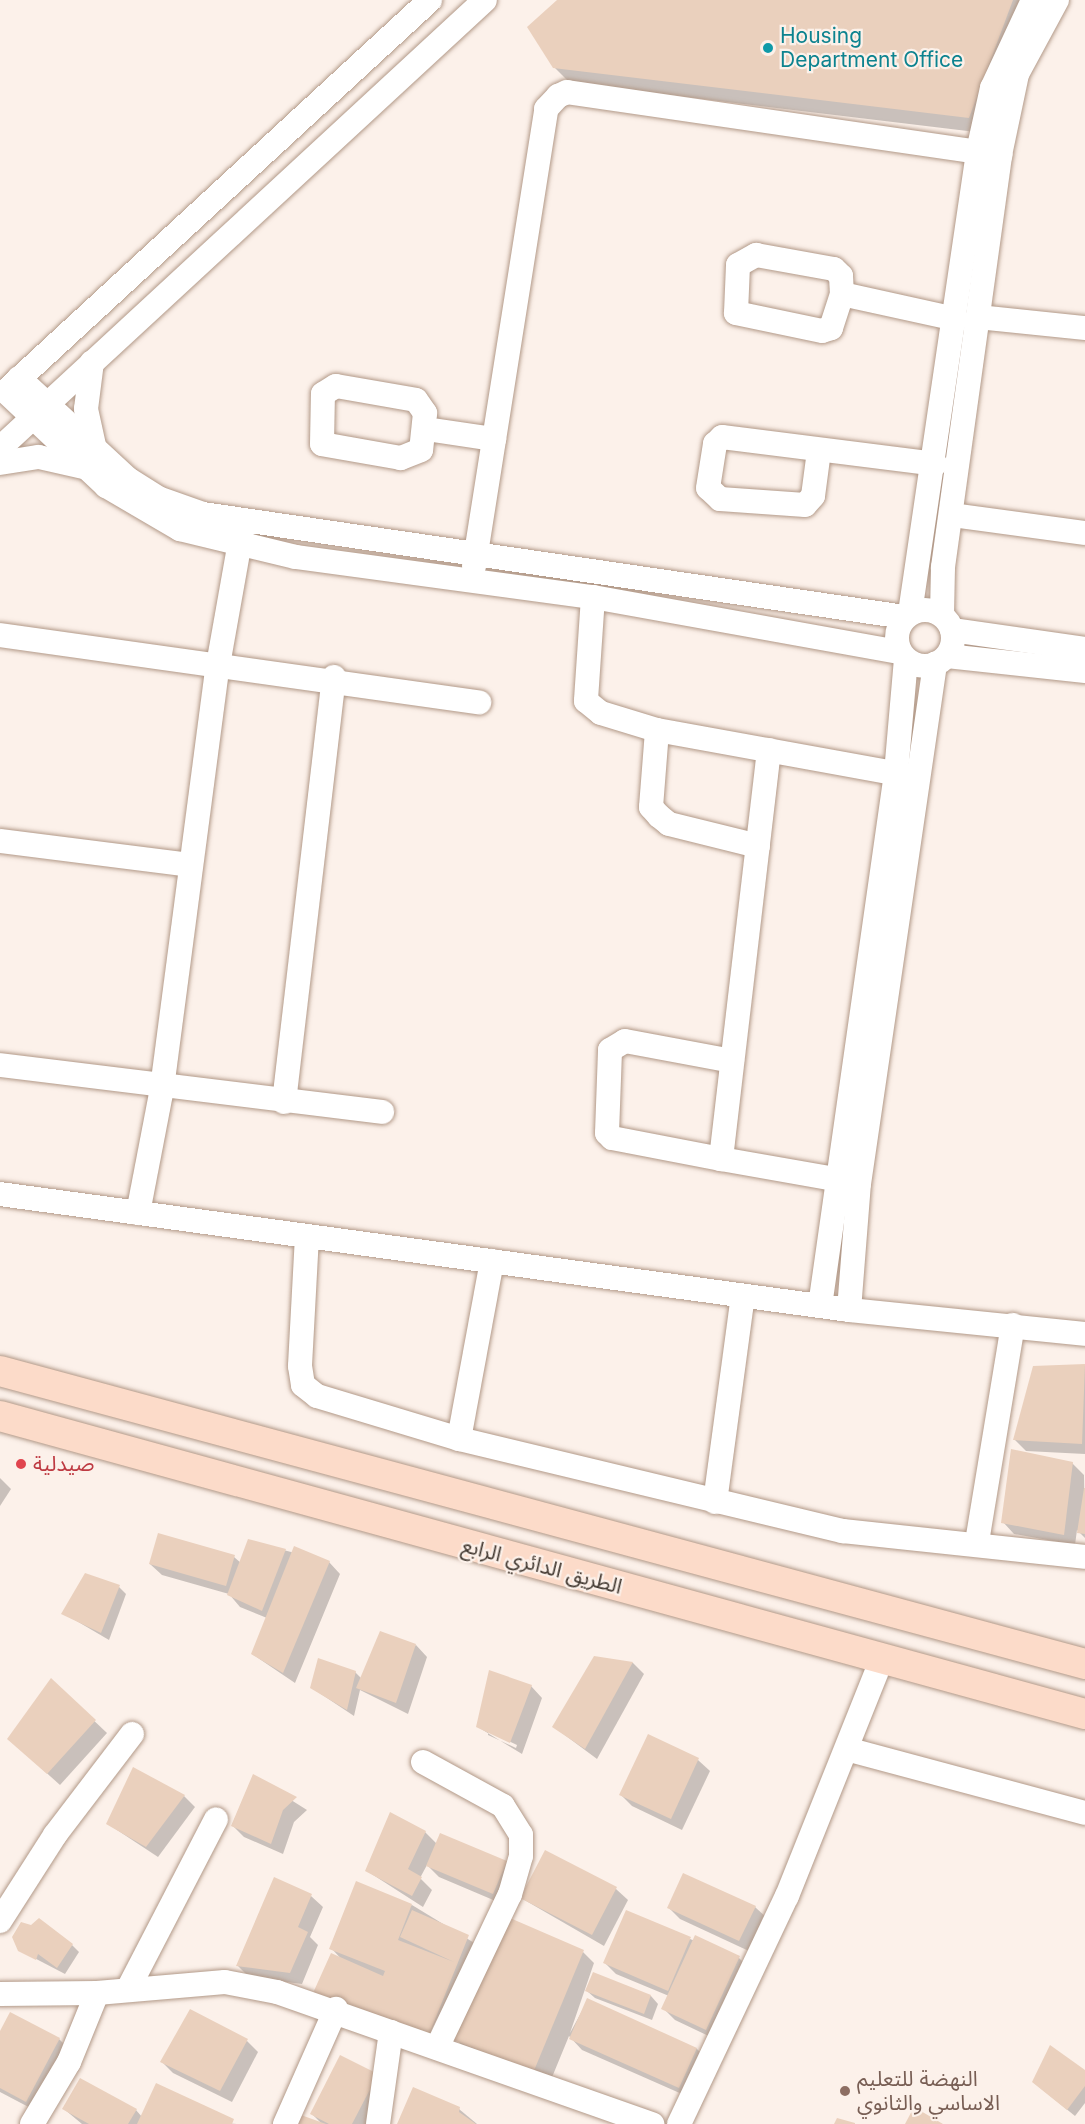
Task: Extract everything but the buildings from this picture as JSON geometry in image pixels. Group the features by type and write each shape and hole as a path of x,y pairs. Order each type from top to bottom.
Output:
{"main road":[{"path":"0,1371 1085,1664"},
{"name":"الطريق الدائري الرابع","path":"0,1416 1085,1714"}],"street":[{"path":"430,0 8,388 39,412 91,459 142,511 240,545 593,597 903,656 1085,671"},
{"path":"0,448 484,0"},
{"path":"820,1306 848,1182 906,775 941,660 947,622 952,515 967,318 989,153 995,78 1033,0"},
{"path":"989,153 1017,74 1057,0"},
{"path":"471,579 546,109 558,96 989,153"},
{"path":"756,255 834,270 841,276 842,294 837,319 822,331 741,316 734,308 738,265 756,255"},
{"path":"842,294 967,318 1085,328"},
{"path":"906,775 903,656 896,638 908,615 935,464 967,318"},
{"path":"91,459 86,409 92,362"},
{"path":"336,386 416,400 426,429 421,450 412,457 330,447 319,437 323,394 336,386"},
{"path":"426,429 494,439"},
{"path":"819,451 813,496 805,506 720,499 708,488 715,444 722,437 935,464"},
{"path":"0,463 39,457 91,459 158,498 243,521 476,552 908,615 921,610 947,622 1085,649"},
{"path":"952,515 1085,533"},
{"path":"138,1213 162,1088 189,865 218,664 243,521"},
{"path":"593,597 586,701 601,712 657,730 906,775"},
{"path":"0,635 334,677 479,702"},
{"path":"284,1102 334,677"},
{"path":"657,730 651,807 658,816 669,824 758,846"},
{"path":"721,1159 769,750"},
{"path":"0,841 189,865"},
{"path":"732,1061 625,1041 610,1050 607,1132 612,1138 848,1182"},
{"path":"0,1065 162,1088 382,1112"},
{"path":"848,1182 849,1310"},
{"path":"0,1194 849,1310 1085,1334"},
{"path":"307,1236 303,1385 316,1396 459,1439 843,1531 977,1542 1085,1557"},
{"path":"459,1439 492,1261"},
{"path":"715,1502 743,1296"},
{"path":"977,1542 1013,1325"},
{"path":"679,2124 850,1750 882,1659"},
{"path":"0,1921 55,1835 132,1734"},
{"path":"850,1750 1085,1813"},
{"path":"423,1762 502,1806 521,1835 521,1856 510,1894 437,2048"},
{"path":"128,1989 216,1819"},
{"path":"0,1994 97,1993 225,1982 336,2009 391,2032 652,2124"},
{"path":"32,2124 69,2062 97,1993"},
{"path":"285,2124 336,2009"},
{"path":"378,2124 391,2032"}],"place":[{"name":"Housing Department Office","path":"768,48"},
{"name":"صيدلية","path":"21,1464"},
{"name":"النهضة للتعليم الاساسي والثانوي","path":"845,2091"}]}
